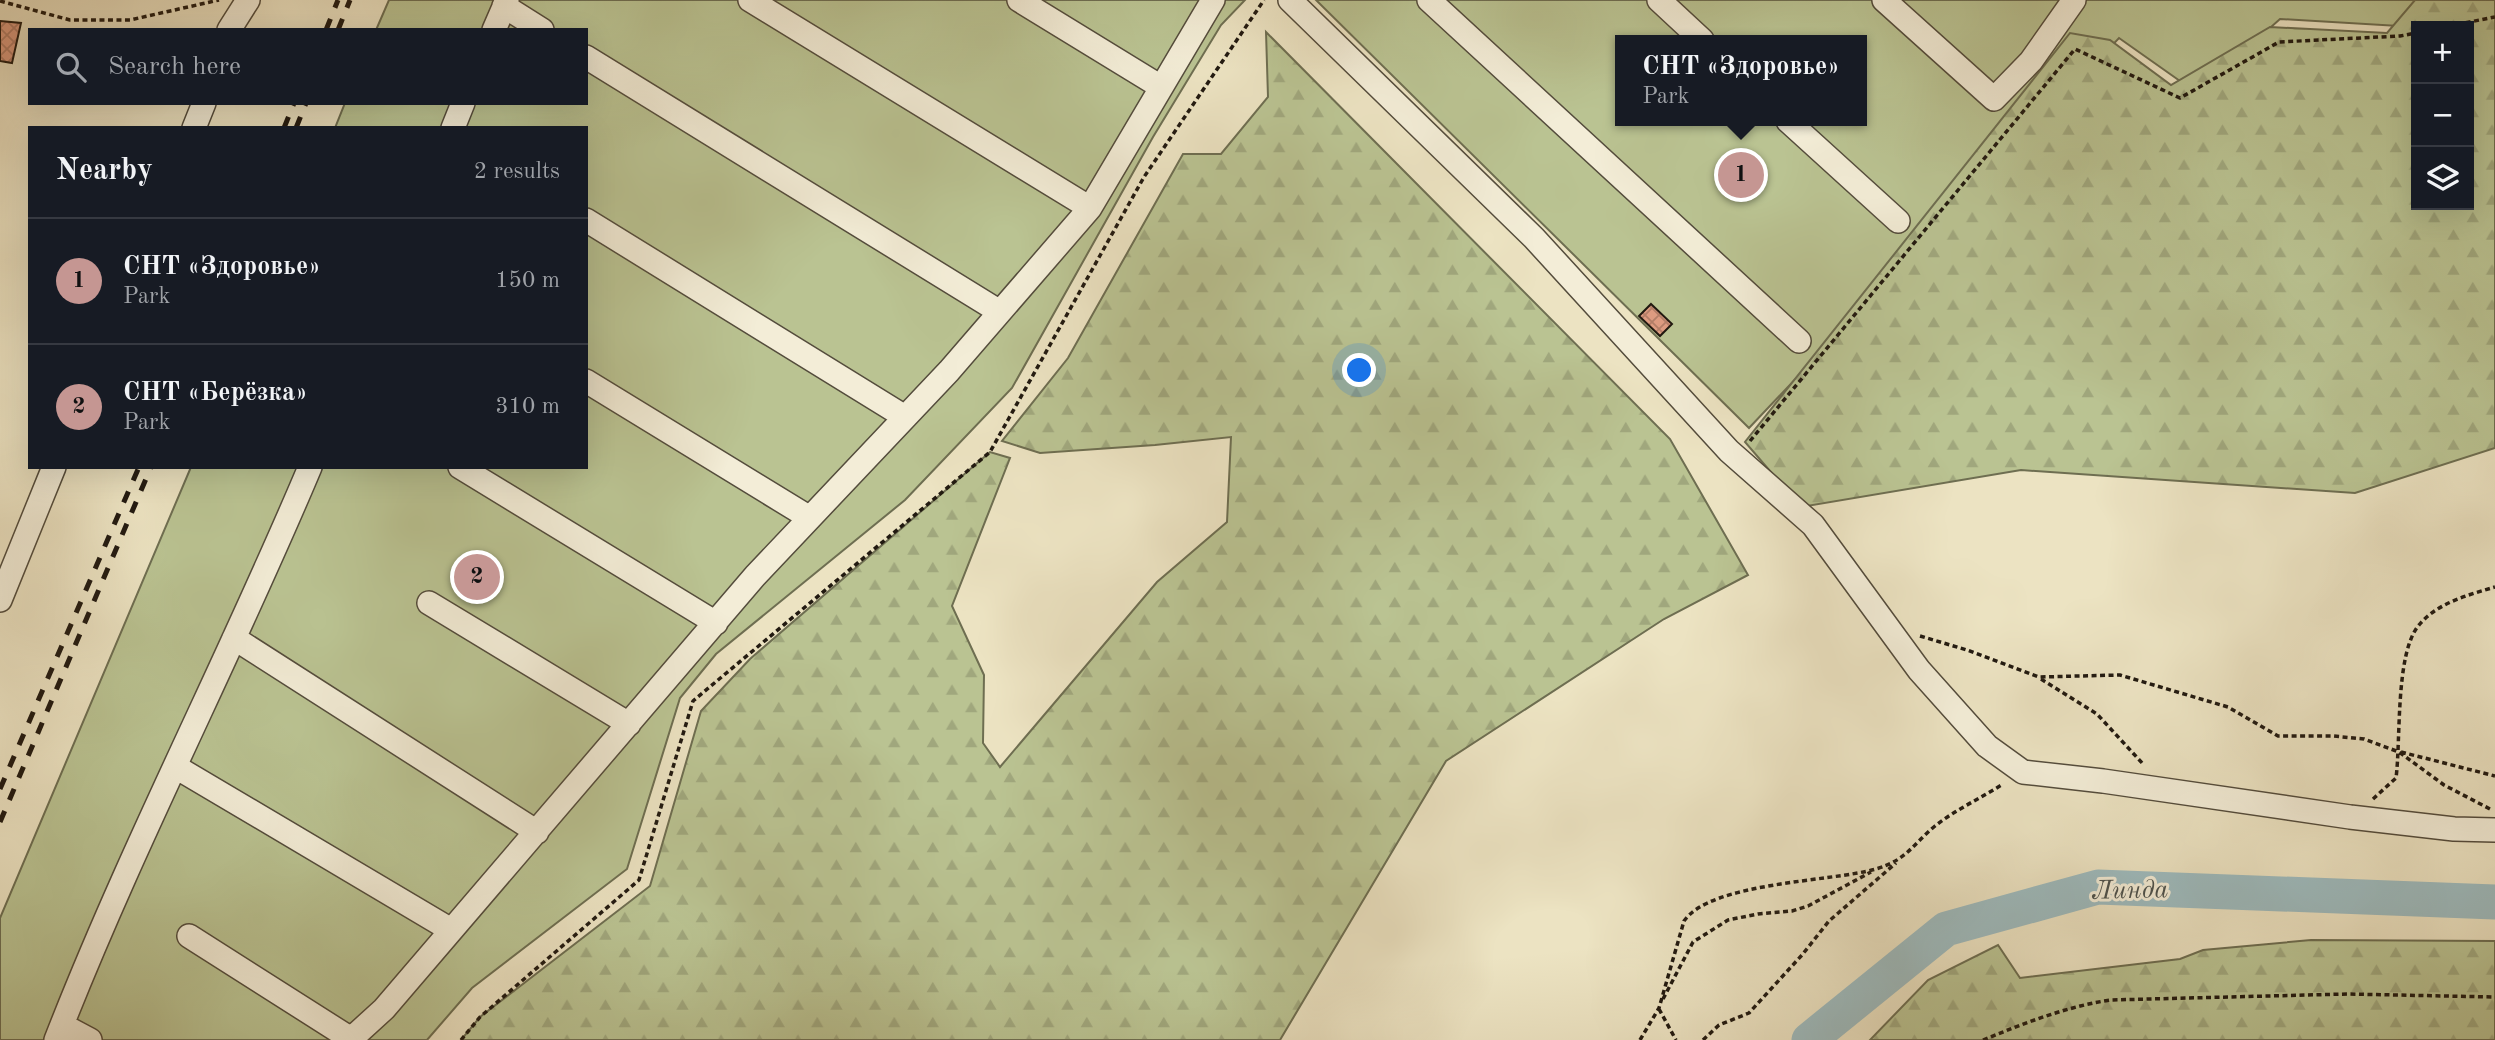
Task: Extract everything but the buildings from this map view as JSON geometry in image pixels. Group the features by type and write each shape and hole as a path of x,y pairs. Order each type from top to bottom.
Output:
{"street":[{"path":"230,28 248,0"},
{"path":"750,0 1090,208"},
{"path":"1020,0 1161,87"},
{"path":"189,936 350,1040 384,1009 716,623 1000,312 1090,208 1213,0"},
{"path":"1290,0 1534,238 1736,457 1813,525 1919,670 1987,746 2023,772 2350,817 2454,829 2495,830"},
{"path":"1429,0 1799,341"},
{"path":"1659,0 1697,35"},
{"path":"1884,0 1994,99 2031,61 2074,0"},
{"path":"496,28 506,3 539,28"},
{"path":"588,58 1000,312"},
{"path":"195,126 203,105"},
{"path":"454,126 462,105"},
{"path":"1794,126 1898,221"},
{"path":"588,221 905,417"},
{"path":"588,382 810,518"},
{"path":"0,600 53,469"},
{"path":"90,1040 60,1032 129,864 176,767 309,469"},
{"path":"463,469 716,623"},
{"path":"429,603 629,724"},
{"path":"234,638 537,832"},
{"path":"176,767 451,930"}],"path":[{"path":"0,1 70,20 130,20 219,0"},
{"path":"461,1040 480,1017 639,880 693,701 990,452 1144,177 1264,0"},
{"path":"2474,21 2495,17"},
{"path":"1736,457 2075,49 2180,98 2279,41 2411,34"},
{"path":"2350,817 2396,778 2400,687 2406,655 2417,626 2432,612 2452,601 2495,587"},
{"path":"1889,627 1967,650 2039,677 2097,715 2171,791"},
{"path":"2039,677 2120,675 2228,707 2278,736 2364,739 2399,752 2495,776"},
{"path":"2399,752 2444,785 2495,811"},
{"path":"1703,1040 1719,1025 1749,1013 1829,921 1914,849 1935,826 2023,772"},
{"path":"1640,1040 1693,942 1728,920 1792,911 1808,906 1876,869 1897,861 1914,849"},
{"path":"1676,1040 1658,1008 1684,921 1691,911 1744,891 1876,869"},
{"path":"1983,1040 2039,1017 2078,1005 2110,1000 2347,994 2495,997"}],"green space":[{"path":"389,0 1245,0 1221,25 1153,137 1012,388 905,500 716,654 680,698 627,869 472,988 427,1040 0,1040 0,918 190,469 588,469 588,126 336,126 344,105 588,105 588,28 377,28"},
{"path":"1316,0 2419,0 2399,26 2280,19 2197,93 2119,38 1749,428"},
{"path":"2415,0 2495,0 2495,448 2355,493 2021,470 1801,507 1745,442 2070,33 2110,40 2171,85 2270,27 2387,33"},
{"path":"1266,32 1670,439 1748,575 1664,619 1446,761 1280,1040 461,1040 480,1017 650,886 701,711 750,659 990,452 1010,458 952,606 984,675 983,743 1000,767 1157,582 1227,522 1231,437 1040,453 1002,441 1068,358 1183,154 1221,154 1268,97"},
{"path":"2311,940 2495,941 2495,1040 1870,1040 1928,980 1998,945 2020,978 2180,959 2203,950"}],"waterway":[{"name":"Линда","path":"1809,1040 1946,929 2098,887 2495,902"}],"railway":[{"path":"327,28 338,0"},
{"path":"339,28 350,0"},
{"path":"285,126 293,105"},
{"path":"297,126 305,105"},
{"path":"0,789 138,469"},
{"path":"0,822 150,469"}],"place":[{"name":"СНТ «Здоровье»","path":"1741,175"},
{"name":"СНТ «Берёзка»","path":"477,577"}]}
